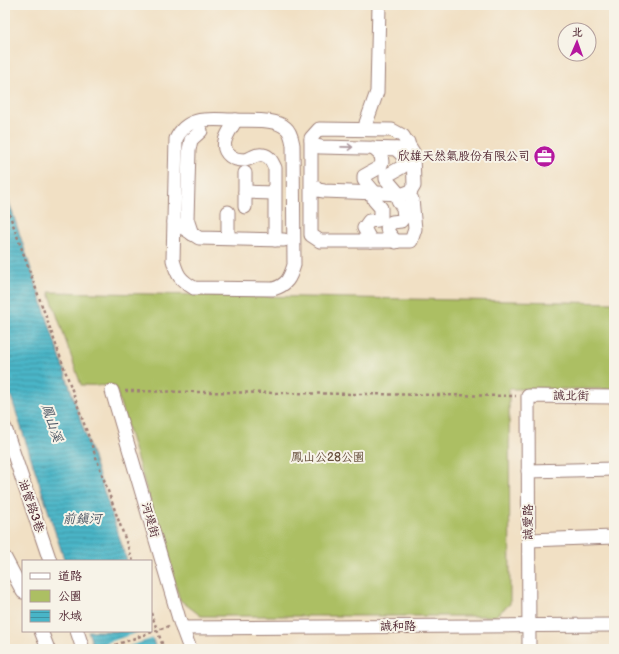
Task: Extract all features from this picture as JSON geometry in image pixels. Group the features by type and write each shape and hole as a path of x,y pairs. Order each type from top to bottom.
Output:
{"street":[{"path":"366,123 377,92 379,5"},
{"path":"236,120 226,138 224,146 226,152 234,159 246,160 256,154 264,155 271,159 275,168 275,240"},
{"path":"305,185 291,135 286,128 276,122 236,120 194,121 185,125 176,139 173,260 176,274 194,288 273,289 282,286 290,279 294,265 294,240 305,185 311,140 314,132 319,129 392,130 409,140 418,140 420,147 417,194 414,236 411,241 320,241 313,238 311,235 305,185"},
{"path":"398,197 411,191 414,186 409,140 398,124 319,121 306,128 304,136 305,185 303,238 307,245 417,247 422,243 417,194"},
{"path":"192,234 187,218 189,150 191,140 201,131"},
{"path":"311,140 315,146 321,147 403,149 409,140"},
{"path":"372,148 381,156 382,162 380,167 364,176 364,180 381,208 381,217 378,220 369,221 364,228 372,241"},
{"path":"396,149 403,156 404,162 402,167 386,176 386,179 398,197 403,208 404,217 401,221 392,222 387,228 388,232 396,242"},
{"path":"244,207 245,173"},
{"path":"305,185 315,197 321,199 374,196 398,197 417,194"},
{"path":"245,192 274,193"},
{"path":"228,212 228,238"},
{"path":"174,222 199,238 294,240"},
{"name":"河堤街","path":"112,391 182,628 190,649"},
{"name":"誠北街","path":"528,396 614,397"},
{"name":"誠愛路","path":"528,396 529,649"},
{"name":"油管路3巷","path":"5,428 50,560"},
{"path":"528,470 614,469"},
{"path":"528,540 614,537"},
{"path":"5,558 22,590"},
{"name":"誠和路","path":"182,628 614,625"},
{"path":"41,632 48,649"},
{"path":"76,632 83,649"}],"path":[{"path":"5,202 132,560"},
{"path":"112,391 528,396"},
{"path":"152,616 164,649"},
{"path":"152,632 157,630"},
{"path":"104,649 151,632"}],"green space":[{"name":"鳳山公28公園","path":"49,292 614,303 614,389 509,389 510,604 495,616 201,616 180,600 115,386 81,385"}],"water":[{"name":"前鎮河","path":"5,190 127,560 64,560 5,378"},
{"path":"88,632 150,632 156,649 94,649"}],"pier":[{"path":"139,632 152,632 154,638 120,649 91,648"}],"place":[{"name":"欣雄天然氣股份有限公司","path":"545,156"}],"water label":[{"name":"鳳山溪","path":"52,423"}]}
